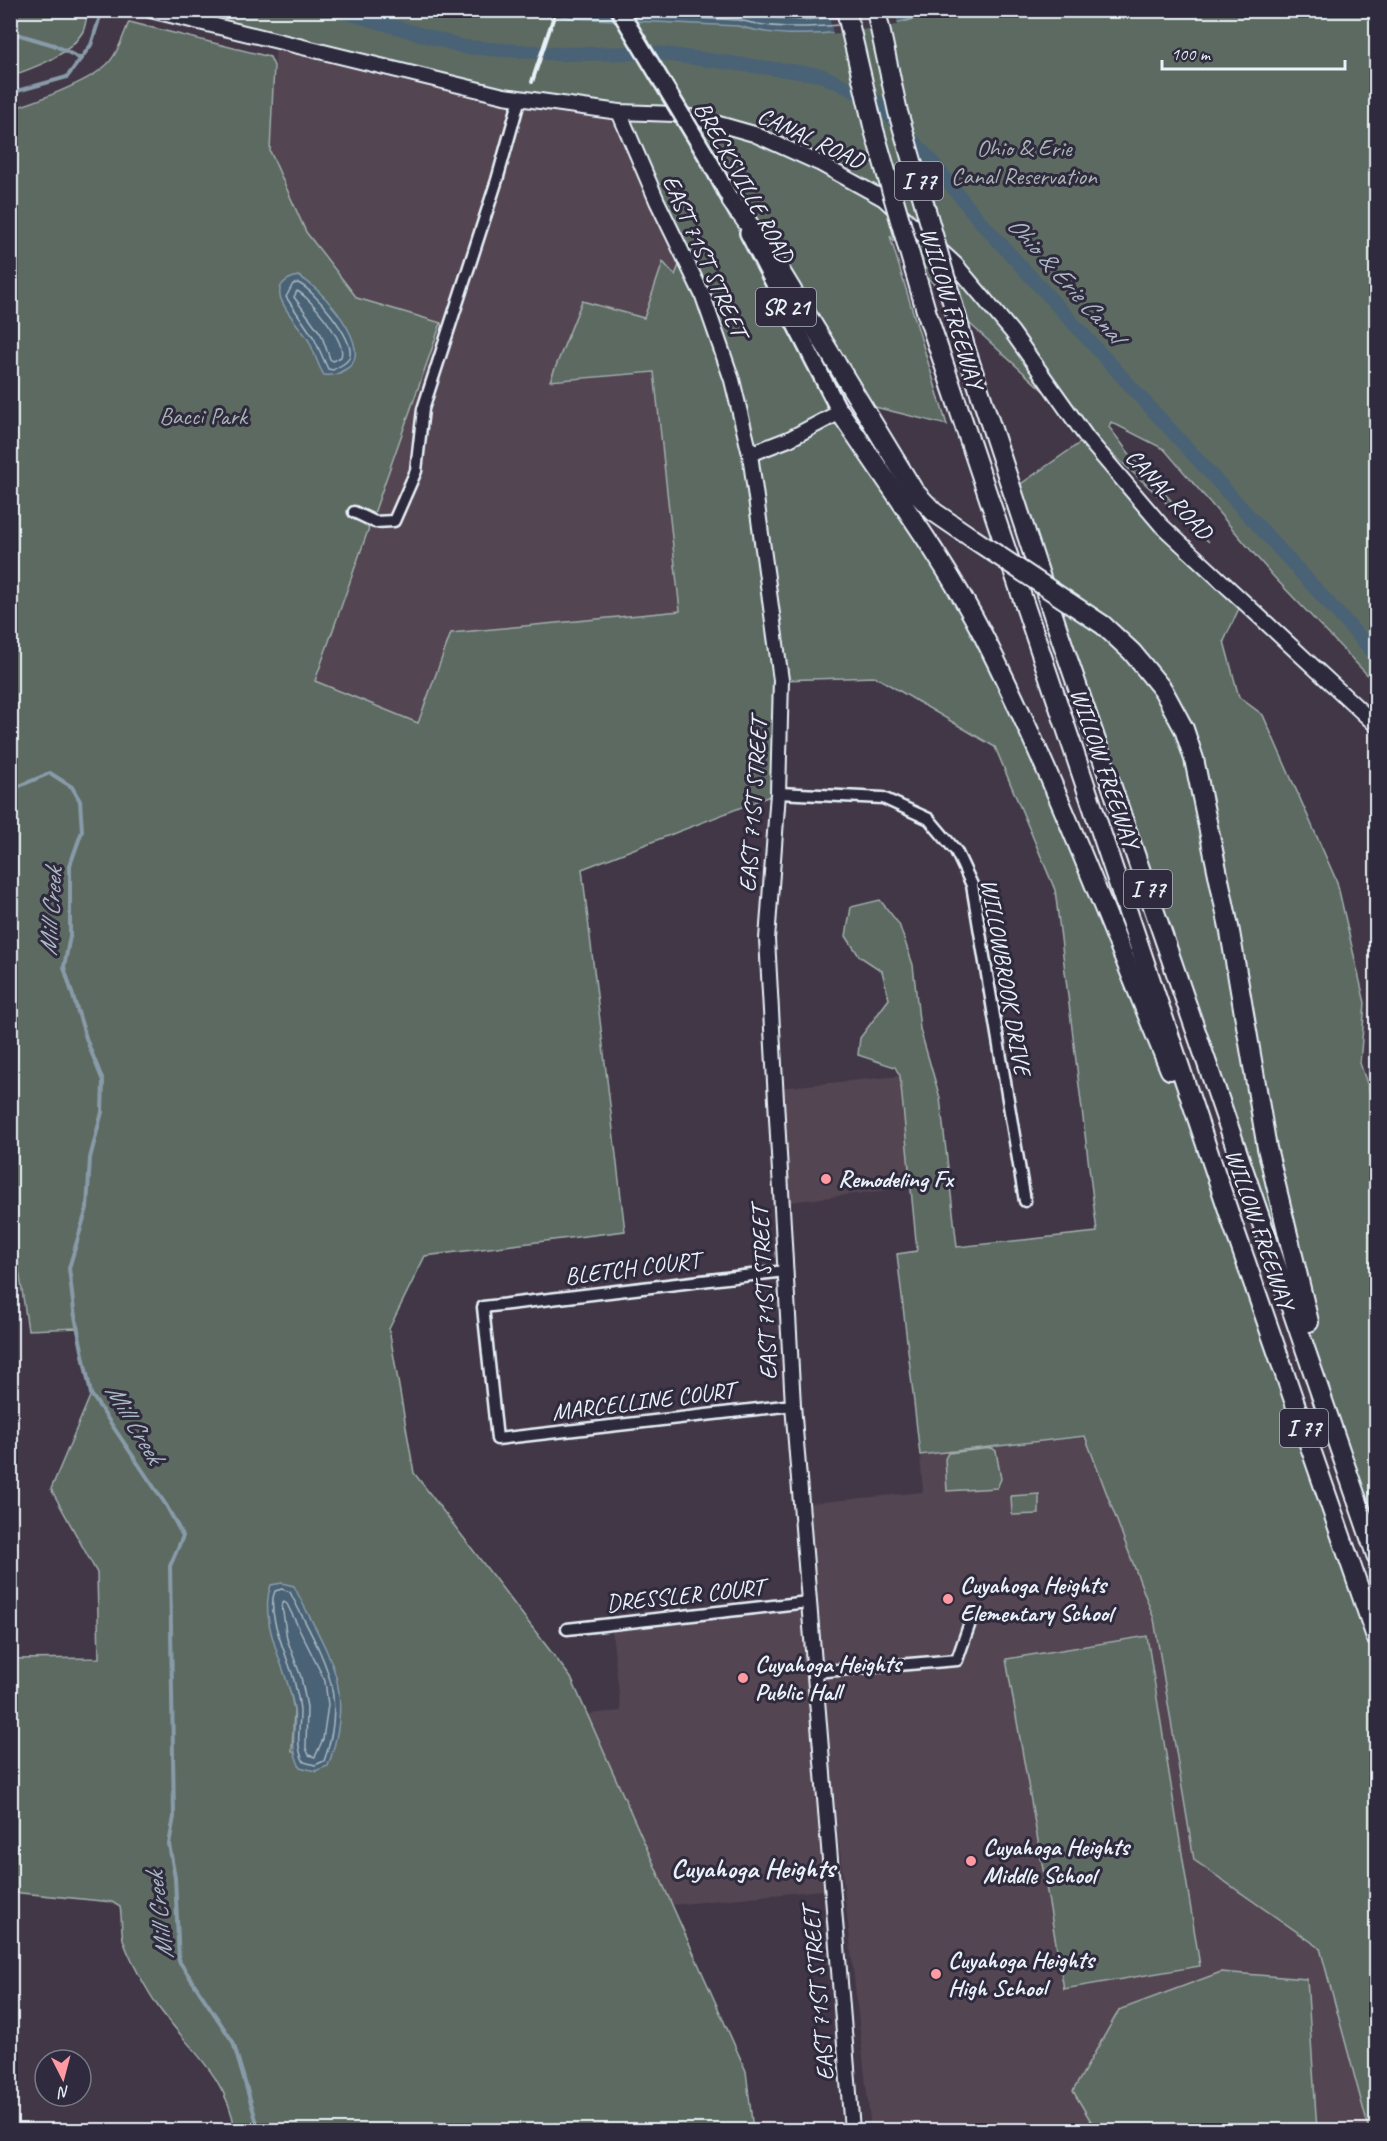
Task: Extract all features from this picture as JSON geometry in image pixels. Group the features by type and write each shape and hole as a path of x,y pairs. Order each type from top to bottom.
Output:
{"highway":[{"name":"WILLOW FREEWAY","path":"846,10 874,130 927,314 1231,1219 1377,1637"},
{"name":"WILLOW FREEWAY","path":"876,10 898,112 966,351 1059,633 1377,1555"},
{"path":"732,202 765,246 914,490 934,512 1103,625 1132,652 1163,690 1184,729 1194,759 1230,932 1266,1148 1334,1426"},
{"path":"840,412 918,529 983,635 1035,746 1231,1219"}],"main road":[{"name":"BRECKSVILLE ROAD","path":"619,10 709,160 840,412"}],"street":[{"name":"CANAL ROAD","path":"150,10 520,98 619,112 675,114 754,134 819,163 884,199 956,265 1012,332 1088,438 1161,525 1377,725"},
{"path":"354,512 375,522 394,522 400,512 416,471 423,409 497,180 520,98"},
{"name":"EAST 71ST STREET","path":"619,112 657,201 703,296 732,380 750,454 781,680 778,793 772,842 767,939 793,1405 852,2130"},
{"path":"750,454 789,439 840,412"},
{"name":"WILLOWBROOK DRIVE","path":"778,793 883,798 929,819 956,851 972,885 1024,1201"},
{"name":"BLETCH COURT","path":"497,1439 483,1307 785,1271"},
{"name":"MARCELLINE COURT","path":"497,1439 793,1405"},
{"name":"DRESSLER COURT","path":"567,1629 808,1602"},
{"path":"814,1672 957,1660 972,1617"}],"shaded area":[{"path":"276,41 619,112 683,255 651,343 680,611 451,633 418,723 315,682 441,323 357,298 306,232 270,151"},
{"path":"900,1076 913,1187 782,1203 777,1088"},
{"path":"1085,1436 1154,1619 1194,1860 1320,1948 1369,2130 871,2130 801,1504 923,1492 920,1455"},
{"path":"808,1602 832,1889 672,1905 587,1714 621,1711 611,1624"}],"green space":[{"path":"11,10 88,11 83,31 68,49 50,60 11,76"},
{"path":"615,10 907,21 943,10 1376,11 1376,684 1273,576 1164,449 1111,422 1109,427 1135,461 1209,542 969,323 890,236 947,425 859,403 765,246 840,412 918,529 1035,746 1231,1219 1376,1637 1376,2130 1369,2130 1320,1948 1194,1860 1154,1619 1085,1436 920,1455 897,1254 917,1251 900,1076 895,1067 858,1055 860,1038 889,999 882,971 859,956 846,936 851,907 880,900 899,924 913,965 920,1029 940,1098 957,1247 1097,1232 1055,890 995,747 876,677 781,680 778,793 582,869 625,1231 425,1256 389,1329 414,1473 571,1678 746,2071 753,2130 235,2130 231,2111 215,2078 159,2008 134,1965 123,1939 120,1907 112,1902 11,1892 10,1659 99,1658 97,1573 51,1489 91,1394 78,1328 28,1330 11,1217 11,109 46,97 96,73 109,63 129,22 270,57 274,66 270,151 306,232 357,298 441,323 315,681 418,723 451,633 680,611 654,372 550,381 582,301 644,318 663,262 675,275 683,255 619,112 520,98 150,11","holes":["288,1681 315,1771 292,1751 294,1710"]},
{"path":"1087,438 1242,602 1224,641 1239,697 1263,715 1337,882 1365,1003 1360,1063 1376,1110 1376,1555 1012,490"},
{"path":"992,1448 996,1451 1001,1479 997,1488 947,1491 945,1459 948,1453"},
{"path":"1039,1494 1039,1514 1012,1515 1011,1496"},
{"path":"1147,1636 1200,1966 1064,1989 1006,1659"},
{"path":"1221,1972 1307,1979 1317,2130 1096,2130 1073,2091 1119,2010"}],"water":[{"path":"542,11 943,11 868,28 841,32 788,34 762,32 738,26 571,18"},
{"path":"298,276 319,292 331,305 350,334 355,348 354,360 346,369 338,373 324,375 309,341 284,306 280,288 286,281"},
{"path":"282,1583 294,1586 327,1653 335,1672 339,1692 340,1714 328,1766 315,1771 300,1767 296,1758 294,1708 268,1614 271,1585"}],"pier":[{"path":"828,11 895,11 898,25 833,34"}],"waterway":[{"name":"Mill Creek","path":"10,93 67,77 91,45 102,10"},
{"name":"Ohio & Erie Canal","path":"337,10 464,47 559,54 656,53 821,75 876,101 930,159 978,219 1376,655"},
{"path":"10,32 54,45 81,59"},
{"name":"Mill Creek","path":"10,790 50,773 72,787 80,801 82,831 70,865 70,936 64,967 87,1041 103,1081 102,1112 90,1158 87,1208 69,1268 74,1311 91,1394 166,1505 183,1536 170,1566 174,1817 169,1844 175,1878 179,1961 233,2042 259,2130"}],"railway":[{"path":"532,82 556,10"}],"place":[{"name":"Remodeling Fx","path":"826,1179"},
{"name":"Cuyahoga Heights Elementary School","path":"948,1599"},
{"name":"Cuyahoga Heights Public Hall","path":"743,1678"},
{"name":"Cuyahoga Heights Middle School","path":"971,1861"},
{"name":"Cuyahoga Heights High School","path":"936,1974"}],"district":[{"name":"Cuyahoga Heights","path":"753,1868"}],"park label":[{"name":"Ohio & Erie Canal Reservation","path":"1024,162"},
{"name":"Bacci Park","path":"203,416"}]}
